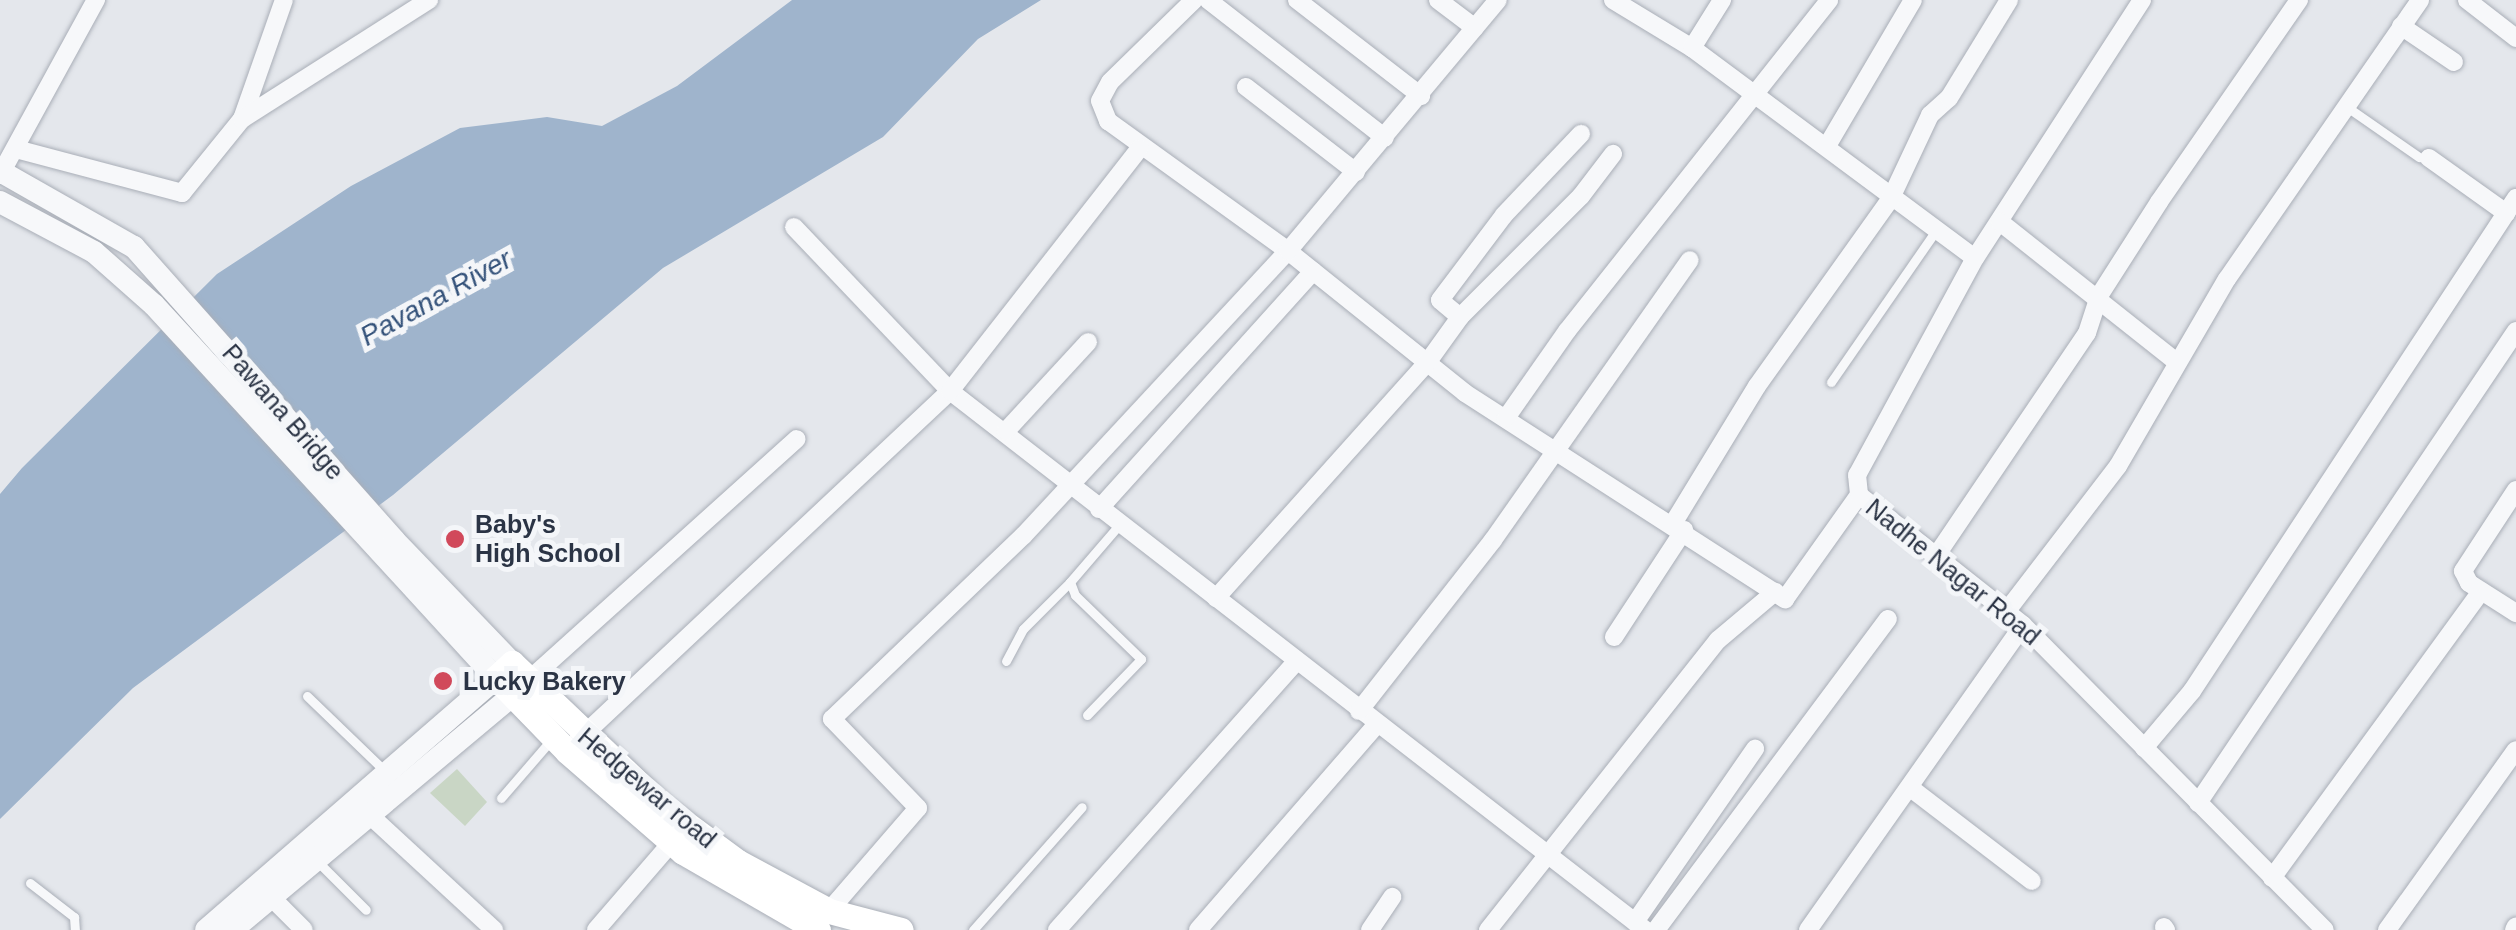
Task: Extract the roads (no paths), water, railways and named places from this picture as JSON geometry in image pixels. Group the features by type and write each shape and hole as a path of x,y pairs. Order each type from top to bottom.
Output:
{"main road":[{"name":"Hedgewar road","path":"512,679 568,741 679,834 824,920 901,930"}],"street":[{"path":"1,173 96,0"},
{"path":"242,119 284,0"},
{"path":"16,149 182,193 242,119 429,0"},
{"path":"1194,0 1110,82 1100,101 1108,121 1140,148 1288,251 1427,362 1506,418 1679,526 1785,598 1858,496"},
{"path":"1208,0 1385,138"},
{"path":"1297,0 1421,96"},
{"path":"1438,0 1475,28"},
{"path":"824,920 918,808 832,719 1024,536 1068,482 1288,251 1498,0"},
{"path":"1613,0 1692,48 1975,258"},
{"path":"1692,48 1722,0"},
{"path":"1506,418 1711,146 1758,96 1829,0"},
{"path":"1826,146 1913,0"},
{"path":"1614,638 1757,386 1891,198 1930,115 1948,98 2009,0"},
{"name":"Nadhe Nagar Road","path":"2142,0 1975,258 1856,475 1858,496 2023,625 2324,930"},
{"path":"1936,556 2087,333 2099,296 2299,0"},
{"path":"2006,612 2118,466 2174,360 2343,104 2420,0"},
{"path":"2467,0 2516,38"},
{"path":"2401,26 2454,62"},
{"path":"1246,87 1356,172"},
{"path":"1460,317 1440,300 1504,215 1580,134"},
{"path":"568,741 950,391 1140,148"},
{"path":"1216,598 1427,362 1460,317 1581,196 1613,154"},
{"path":"2144,748 2192,691 2511,205 2424,158"},
{"name":"Pawana Bridge","path":"1,173 134,246 172,284 386,548"},
{"name":"Pawana Bridge","path":"0,202 94,252 154,305 386,548"},
{"path":"2000,222 2099,296 2174,360"},
{"path":"794,227 950,391 1376,725 1550,851 1640,926 1755,749"},
{"path":"1359,711 1493,540 1554,447 1690,260"},
{"path":"1098,509 1314,271"},
{"path":"2198,804 2516,330"},
{"path":"1006,432 1088,342"},
{"path":"206,930 362,808 797,439"},
{"path":"2516,490 2463,571 2481,591 2516,612"},
{"name":"Hedgewar road","path":"386,548 512,679"},
{"path":"2272,878 2481,591"},
{"path":"1488,930 1718,640 1775,592"},
{"path":"1656,930 1888,619"},
{"path":"1808,930 1912,789 2023,625"},
{"path":"1057,930 1296,662"},
{"path":"232,930 263,889 315,860 362,808 387,773 512,679"},
{"path":"1198,930 1376,725"},
{"path":"2387,930 2516,750"},
{"path":"1912,789 2032,881"},
{"path":"362,808 494,930"},
{"path":"596,930 679,834"},
{"path":"263,889 304,930"},
{"path":"1370,930 1392,897"}],"lane":[{"path":"2343,104 2424,158"},
{"path":"1831,382 1937,229"},
{"path":"1006,661 1023,630 1119,525"},
{"path":"1070,582 1075,595 1141,659 1087,715"},
{"path":"307,696 387,773"},
{"path":"501,798 568,741"},
{"path":"972,930 1082,807"},
{"path":"315,860 366,910"},
{"path":"30,883 74,917 75,930"}],"water":[{"name":"Pavana River","path":"792,0 1041,0 978,39 883,137 663,268 393,495 133,688 0,819 0,494 22,468 217,274 351,186 460,128 547,117 602,126 677,86"}],"place":[{"name":"Baby's High School","path":"455,539"},
{"name":"Lucky Bakery","path":"443,681"}]}
